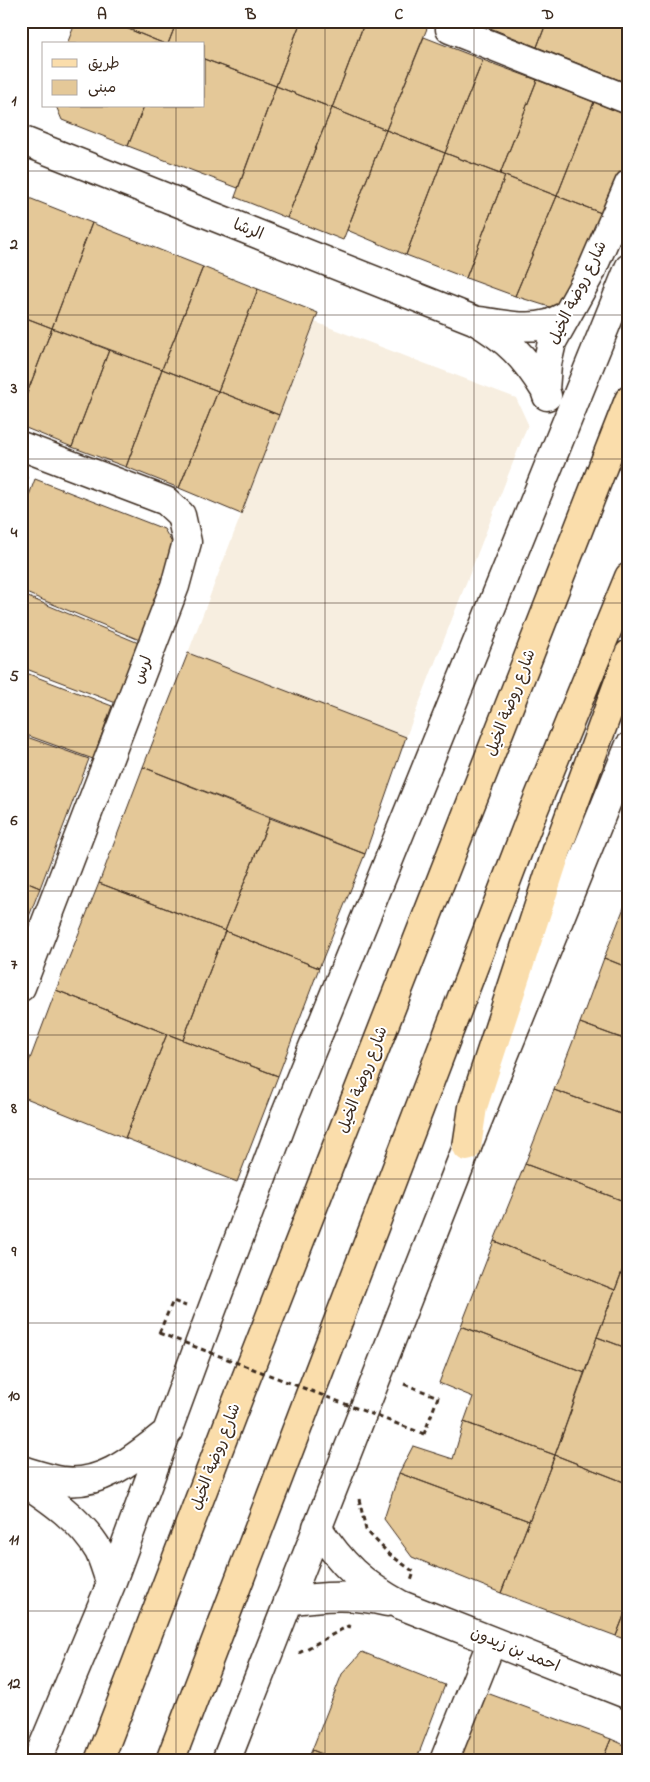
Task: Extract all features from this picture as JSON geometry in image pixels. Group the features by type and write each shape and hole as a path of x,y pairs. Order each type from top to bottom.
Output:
{"main road":[{"name":"شارع روضة الخيل","path":"99,1761 241,1391 629,400"},
{"path":"170,1761 529,824 629,577"},
{"path":"466,1147 473,1107 557,850 629,654"}],"street":[{"path":"450,29 629,100"},
{"name":"الرشا","path":"21,140 474,320 496,333 515,349 531,368 545,390"},
{"name":"شارع روضة الخيل","path":"562,433 545,390 547,364 552,342 590,274 629,184"},
{"path":"37,1761 112,1584 213,1306 285,1116 629,268"},
{"name":"الرشا","path":"474,320 518,326 536,326 549,324 567,315"},
{"name":"لرس","path":"21,446 166,500 181,515 188,542 175,586 21,987"},
{"path":"226,1761 466,1147 629,748"},
{"path":"21,1470 62,1480 91,1479 110,1473 168,1431"},
{"path":"21,1480 55,1503 80,1527 99,1551 112,1584"},
{"name":"احمد بن زيدون","path":"317,1527 333,1551 352,1573 375,1591 401,1606"},
{"name":"احمد بن زيدون","path":"288,1601 345,1595 401,1606 629,1695"},
{"path":"444,1761 492,1641"}],"path":[{"path":"172,1301 160,1333 424,1434 438,1397 377,1374"},
{"path":"359,1498 366,1530 389,1554 414,1572 401,1606"},
{"path":"259,1675 348,1626 356,1627"}],"shaded area":[{"path":"315,322 516,398 528,424 406,737 188,653"}],"building":[{"path":"76,21 109,21 160,42 68,42"},
{"path":"109,21 177,21 169,42 160,42"},
{"path":"177,21 301,21 276,86 205,59 205,42 169,42"},
{"path":"301,21 365,21 332,108 276,86"},
{"path":"365,21 415,21 428,26 386,130 332,108"},
{"path":"473,21 547,21 537,47"},
{"path":"547,21 629,21 629,84 537,47"},
{"path":"424,37 483,60 445,153 386,130"},
{"path":"205,59 276,86 238,188 128,146 143,108 205,108"},
{"path":"483,60 537,80 500,174 445,153"},
{"path":"537,80 594,102 557,196 500,174"},
{"path":"276,86 332,108 287,218 235,197"},
{"path":"594,102 629,116 629,169 609,216 557,196"},
{"path":"57,108 143,108 128,146 62,120"},
{"path":"332,108 386,130 343,240 287,218"},
{"path":"386,130 445,153 406,255 347,230"},
{"path":"445,153 505,176 466,278 406,255"},
{"path":"505,176 557,196 515,296 466,278"},
{"path":"24,196 92,223 52,328 21,316 21,199"},
{"path":"557,196 609,216 556,309 515,296"},
{"path":"92,223 203,267 162,369 52,328"},
{"path":"203,267 258,289 218,391 162,369"},
{"path":"258,289 318,313 279,415 218,391"},
{"path":"21,316 52,328 21,409"},
{"path":"52,328 109,350 72,447 21,426 21,409"},
{"path":"109,350 162,369 126,467 72,447"},
{"path":"162,369 218,391 179,488 126,467"},
{"path":"218,391 279,415 241,514 179,488"},
{"path":"21,475 28,478 21,497"},
{"path":"35,479 164,529 179,555 142,641 21,591 21,517"},
{"path":"21,594 141,644 116,703 21,667"},
{"path":"188,653 406,737 365,854 143,767"},
{"path":"21,671 112,706 93,759 21,733"},
{"path":"21,735 89,759 40,888 21,880"},
{"path":"143,767 270,818 225,931 99,883"},
{"path":"270,818 365,854 319,968 225,931"},
{"path":"21,880 40,888 21,937"},
{"path":"99,883 225,931 183,1040 56,990"},
{"path":"629,895 629,968 604,958"},
{"path":"225,931 319,968 278,1076 183,1040"},
{"path":"604,958 629,968 629,1041 580,1023"},
{"path":"56,990 167,1034 125,1138 21,1096 21,1083"},
{"path":"580,1023 629,1041 629,1117 554,1090"},
{"path":"167,1034 278,1076 237,1182 125,1138"},
{"path":"554,1090 629,1117 629,1203 525,1164"},
{"path":"525,1164 629,1203 629,1253 615,1290 494,1241"},
{"path":"494,1241 615,1290 585,1373 461,1326"},
{"path":"629,1253 629,1349 597,1337"},
{"path":"461,1326 585,1373 555,1455 464,1422 473,1397 439,1383"},
{"path":"597,1337 629,1349 629,1484 555,1455"},
{"path":"464,1422 555,1455 529,1521 399,1473 413,1446 453,1459"},
{"path":"555,1455 629,1484 629,1603 616,1636 501,1593"},
{"path":"399,1473 529,1521 501,1593 412,1557 384,1519"},
{"path":"629,1603 629,1641 616,1636"},
{"path":"362,1652 445,1685 416,1761 340,1761 312,1750 342,1674"},
{"path":"487,1693 611,1739 602,1761 458,1761"},
{"path":"611,1739 629,1747 629,1761 602,1761"},
{"path":"312,1750 340,1761 307,1761"}]}
